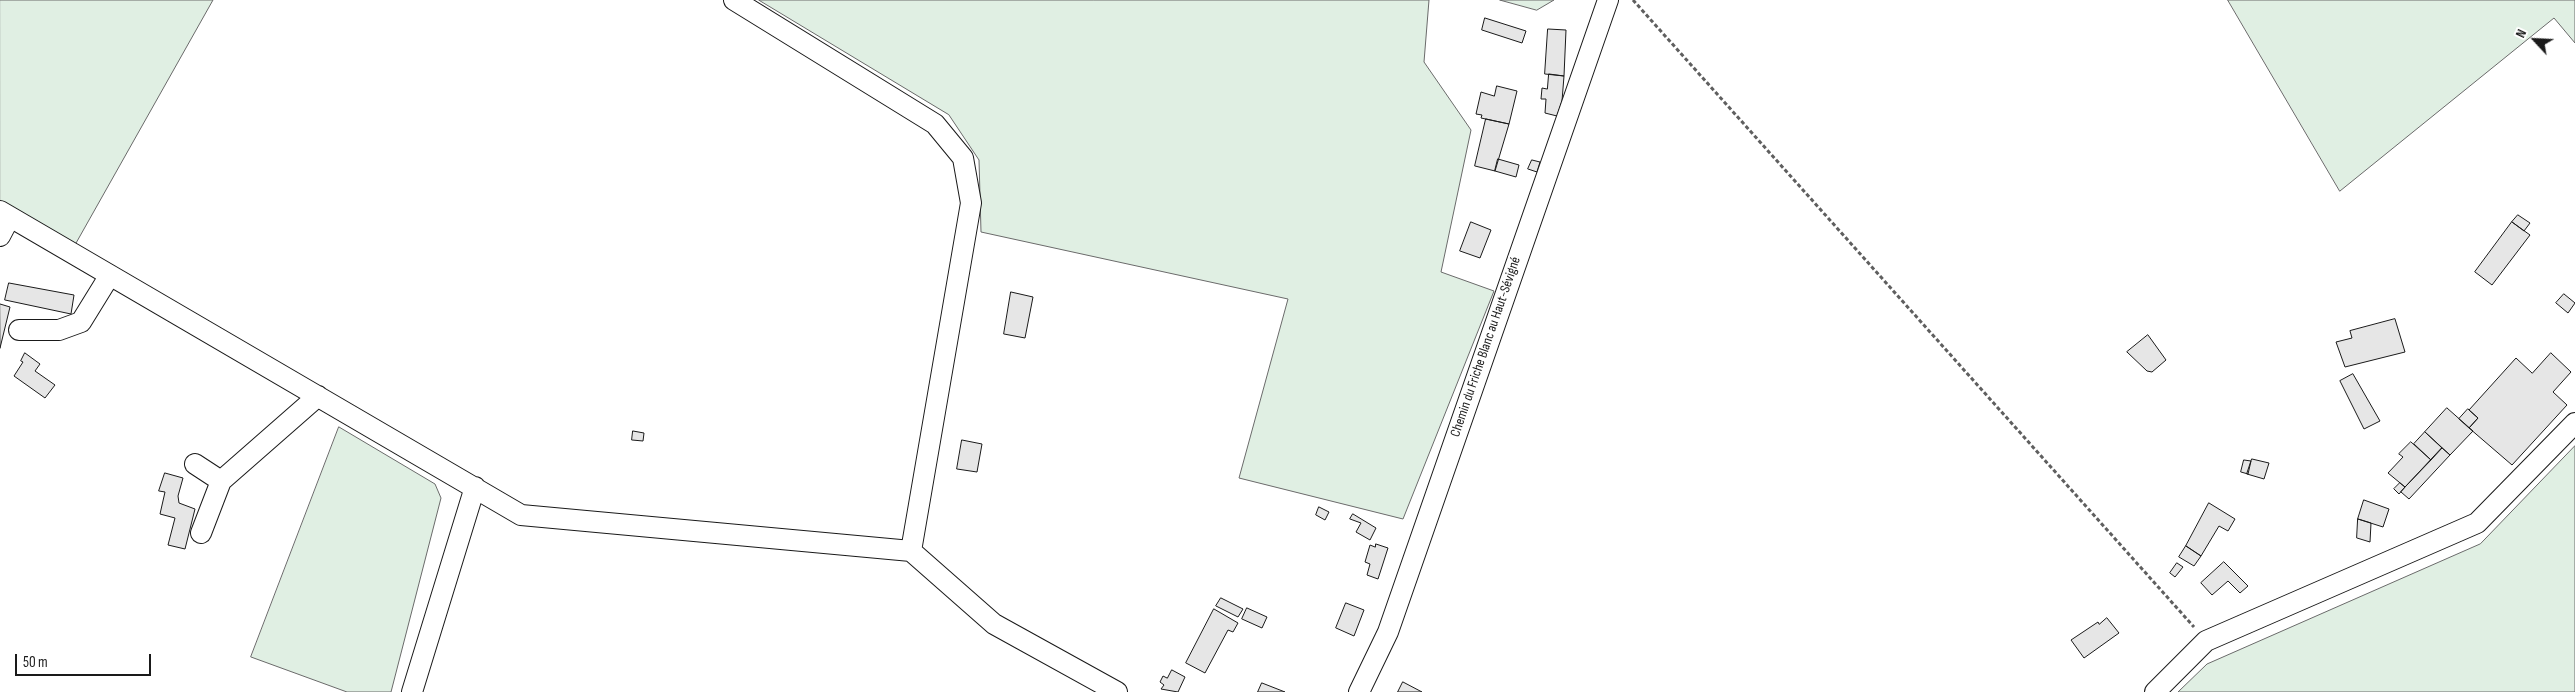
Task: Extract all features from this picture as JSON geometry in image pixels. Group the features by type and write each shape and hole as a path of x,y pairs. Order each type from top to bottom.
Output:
{"street":[{"path":"734,0 935,124 963,158 970,203 910,551"},
{"name":"Chemin du Friche Blanc au Haut-Sévigné","path":"1359,692 1388,632 1608,0"},
{"path":"0,236 5,214 521,515 910,551 994,624 1109,690"},
{"path":"19,330 60,330 81,322 110,275"},
{"path":"201,533 221,481 318,396"},
{"path":"2155,692 2206,641 2477,523 2575,423"},
{"path":"195,464 221,481"},
{"path":"412,692 475,487"}],"path":[{"path":"1633,0 2206,641"}],"green space":[{"path":"0,0 213,0 71,252 0,211"},
{"path":"759,0 1429,0 1424,62 1471,130 1441,272 1494,291 1403,519 1239,478 1288,299 981,232 979,160 949,115"},
{"path":"1500,0 1554,0 1537,10"},
{"path":"2228,0 2575,0 2575,43 2554,18 2340,191"},
{"path":"339,427 435,484 441,498 391,692 347,692 251,657"},
{"path":"2575,446 2575,692 2178,692 2207,664 2480,544"}],"building":[{"path":"1485,18 1526,31 1522,43 1482,30"},
{"path":"1548,29 1566,30 1564,76 1545,74"},
{"path":"1549,74 1564,76 1562,101 1557,116 1545,113 1546,99 1541,99 1542,88 1547,89"},
{"path":"1497,86 1517,91 1509,124 1481,118 1482,115 1476,114 1481,92 1494,96"},
{"path":"1486,119 1509,124 1495,171 1475,166"},
{"path":"1498,159 1519,165 1516,177 1495,171"},
{"path":"1532,160 1540,162 1537,172 1528,169"},
{"path":"2518,215 2530,223 2524,231 2512,222"},
{"path":"1471,222 1491,230 1480,258 1460,251"},
{"path":"2512,222 2530,235 2492,285 2475,272"},
{"path":"9,283 74,295 71,314 5,300"},
{"path":"1011,292 1033,297 1025,338 1004,334"},
{"path":"2564,294 2575,303 2568,313 2556,303"},
{"path":"0,304 10,307 0,348"},
{"path":"2395,319 2405,352 2345,367 2336,342 2352,338 2350,331"},
{"path":"2148,335 2166,360 2152,372 2147,371 2127,352"},
{"path":"25,353 40,364 35,371 55,385 45,398 14,376 23,362 21,361"},
{"path":"2551,353 2571,372 2553,392 2567,405 2512,465 2469,428 2478,418 2469,410 2516,358 2532,373"},
{"path":"2353,374 2380,421 2364,429 2340,381"},
{"path":"2447,408 2473,431 2450,455 2425,432"},
{"path":"2468,409 2478,418 2469,428 2459,419"},
{"path":"633,431 644,433 643,441 632,440"},
{"path":"2425,432 2442,448 2431,460 2414,444"},
{"path":"962,440 982,444 977,472 957,469"},
{"path":"2411,442 2431,460 2405,487 2388,473 2403,457 2399,454"},
{"path":"2442,448 2450,455 2409,499 2401,492"},
{"path":"2252,459 2269,463 2264,479 2247,474"},
{"path":"2244,460 2251,461 2248,474 2241,472"},
{"path":"165,473 183,478 178,496 179,503 195,509 185,549 168,545 175,518 160,514 165,492 159,491"},
{"path":"2400,483 2405,487 2399,494 2394,489"},
{"path":"2364,500 2389,509 2383,527 2358,519"},
{"path":"2209,503 2235,519 2228,531 2219,526 2201,556 2186,546"},
{"path":"1319,507 1329,512 1325,520 1316,515"},
{"path":"1353,514 1376,528 1370,540 1356,532 1361,523 1350,519"},
{"path":"2358,519 2371,523 2370,542 2357,538"},
{"path":"1376,544 1388,548 1378,579 1367,575 1370,564 1365,562 1370,545 1375,547"},
{"path":"2186,546 2201,556 2194,566 2179,557"},
{"path":"2224,562 2248,586 2240,593 2228,581 2212,595 2201,583"},
{"path":"2177,563 2183,567 2175,577 2170,573"},
{"path":"1221,598 1243,609 1238,617 1216,606"},
{"path":"1346,603 1364,610 1354,636 1336,628"},
{"path":"1247,608 1267,617 1262,628 1242,619"},
{"path":"1214,609 1238,623 1233,632 1228,630 1205,673 1186,663"},
{"path":"2107,618 2119,633 2084,658 2071,640"},
{"path":"1172,670 1185,677 1178,692 1161,689 1164,685 1160,682 1163,676 1167,678"},
{"path":"1403,682 1422,692 1398,692"},
{"path":"1262,683 1285,692 1258,692"}]}
